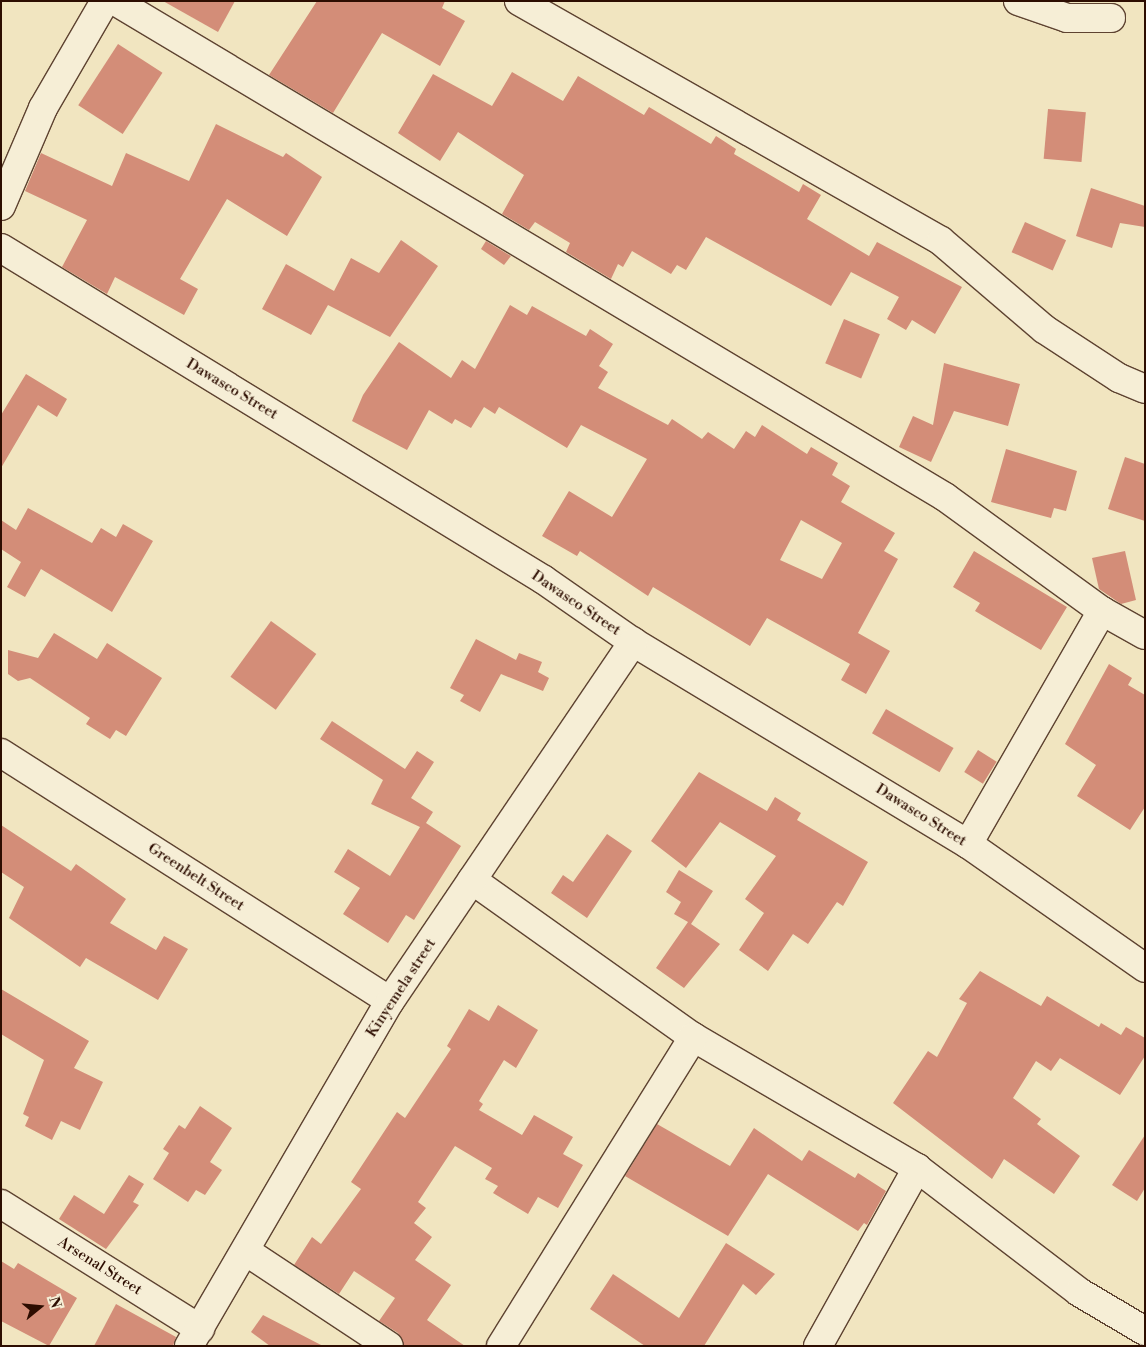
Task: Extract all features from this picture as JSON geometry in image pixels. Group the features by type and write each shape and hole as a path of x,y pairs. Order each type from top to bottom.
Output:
{"street":[{"path":"1,206 43,108 104,1"},
{"path":"115,1 945,497 1102,611 1145,635"},
{"path":"519,1 941,241 1044,329 1119,378 1145,388"},
{"path":"1018,1 1067,18 1111,18"},
{"name":"Dawasco Street","path":"1,248 544,580 633,642 968,844 1145,968"},
{"path":"968,844 1102,611"},
{"name":"Kinyemela street","path":"194,1337 247,1252 390,1001 633,642"},
{"name":"Greenbelt Street","path":"1,753 390,1001"},
{"path":"472,880 693,1037 917,1168 1079,1292 1145,1331"},
{"path":"501,1346 693,1037"},
{"path":"818,1346 917,1168"},
{"name":"Arsenal Street","path":"1,1204 194,1337"},
{"path":"247,1252 389,1346"}],"building":[{"path":"163,1 235,1 218,32"},
{"path":"317,1 445,1 442,8 465,21 440,66 382,33 333,113 269,75"},
{"path":"118,44 162,73 123,134 78,105"},
{"path":"512,72 563,101 578,76 644,115 649,107 711,144 716,136 736,149 734,154 799,192 803,184 821,195 807,219 869,256 877,242 962,287 935,334 912,320 906,330 887,319 899,297 851,272 831,306 706,237 686,270 677,265 671,274 632,251 623,267 618,264 611,279 566,252 570,243 535,222 529,230 502,214 524,175 458,132 440,161 398,133 433,74 492,106"},
{"path":"1048,109 1086,112 1081,162 1044,159"},
{"path":"216,124 283,157 286,153 322,177 287,236 227,199 180,279 198,289 184,315 115,277 107,294 62,267 87,220 25,191 41,153 112,186 126,153 189,181"},
{"path":"1091,188 1145,206 1145,227 1120,223 1112,248 1076,236"},
{"path":"1025,222 1066,240 1053,270 1012,252"},
{"path":"401,240 438,266 390,337 328,305 311,335 262,309 286,264 334,291 351,258 379,273"},
{"path":"486,241 511,256 504,265 481,249"},
{"path":"510,305 527,315 532,306 586,336 590,329 613,344 599,366 608,372 598,388 668,425 672,419 702,439 708,432 734,449 746,431 755,437 762,425 807,454 811,447 838,463 832,475 850,486 841,502 895,533 884,551 898,559 858,633 890,651 866,694 841,680 850,664 767,618 750,646 653,587 648,596 580,551 577,556 542,536 569,491 612,517 647,459 581,425 567,448 499,407 495,414 484,407 471,428 455,419 452,424 429,410 407,450 352,421 363,395 399,342 451,378 462,360 475,369","holes":["801,520 842,543 822,579 780,560"]},
{"path":"844,319 880,334 861,378 825,363"},
{"path":"944,363 1020,384 1008,426 954,411 931,462 899,447 913,416 933,425"},
{"path":"26,374 67,399 57,417 38,405 1,468 1,415"},
{"path":"1006,449 1077,471 1066,511 1054,508 1051,518 991,502"},
{"path":"1125,457 1145,464 1145,521 1108,509"},
{"path":"28,508 92,543 101,528 116,537 123,524 153,541 112,612 41,569 25,597 7,587 21,562 1,549 1,520 16,530"},
{"path":"974,551 1067,607 1041,650 975,611 980,603 953,587"},
{"path":"1125,551 1136,600 1121,604 1099,589 1092,558"},
{"path":"271,621 316,654 276,710 230,677"},
{"path":"54,633 97,659 107,643 162,678 126,736 116,730 110,739 86,724 90,718 30,678 18,681 8,674 8,650 38,658"},
{"path":"476,639 516,660 519,653 542,662 538,672 549,678 543,691 501,674 480,712 460,701 464,695 450,688"},
{"path":"1109,664 1132,678 1128,685 1145,695 1145,807 1130,830 1077,796 1096,765 1065,744"},
{"path":"886,709 954,748 940,772 872,733"},
{"path":"332,721 405,769 417,751 434,762 411,798 433,812 426,823 461,846 414,920 406,915 388,943 343,914 360,888 334,872 348,849 390,876 420,827 371,804 383,780 320,739"},
{"path":"978,750 997,762 983,784 964,772"},
{"path":"699,772 767,811 775,797 801,813 797,820 868,862 843,906 837,902 808,944 793,934 768,971 739,950 764,913 745,899 776,856 720,822 686,868 651,841"},
{"path":"1,825 71,871 76,864 126,899 110,923 156,950 164,936 188,949 158,1000 86,958 80,967 9,918 24,887 1,872"},
{"path":"607,834 632,851 587,918 551,893 563,875 573,882"},
{"path":"679,870 713,891 691,924 720,944 684,988 656,968 688,922 674,914 681,902 666,892"},
{"path":"980,971 1041,1006 1047,996 1099,1027 1101,1023 1121,1035 1126,1027 1145,1038 1145,1056 1120,1095 1060,1058 1051,1071 1036,1061 1013,1098 1041,1119 1037,1124 1080,1156 1054,1194 1004,1159 992,1179 893,1103 928,1051 937,1057 967,1003 959,999"},
{"path":"1,989 89,1041 74,1068 103,1082 80,1130 61,1121 52,1140 25,1126 29,1117 23,1114 44,1060 1,1034"},
{"path":"498,1005 538,1030 516,1068 504,1060 479,1101 483,1104 479,1110 522,1135 534,1115 573,1137 563,1154 583,1165 558,1208 538,1197 528,1214 493,1193 498,1186 485,1179 492,1168 455,1146 418,1202 426,1208 414,1223 432,1237 415,1260 451,1285 427,1320 465,1346 404,1346 398,1333 379,1321 395,1298 354,1271 339,1294 294,1265 312,1237 321,1244 361,1189 351,1182 397,1112 405,1118 451,1049 447,1046 469,1009 489,1021"},
{"path":"200,1106 232,1128 210,1162 222,1170 205,1195 196,1190 188,1202 153,1179 169,1153 163,1149 179,1125 185,1129"},
{"path":"657,1124 730,1166 754,1128 802,1161 809,1150 855,1178 858,1173 886,1191 867,1225 864,1223 858,1231 768,1174 728,1236 625,1176"},
{"path":"1145,1135 1145,1188 1137,1201 1112,1185"},
{"path":"129,1175 144,1184 133,1202 139,1205 106,1249 59,1219 74,1195 104,1214"},
{"path":"726,1243 775,1274 756,1295 743,1284 704,1346 645,1346 590,1309 613,1274 679,1318"},
{"path":"1,1261 14,1269 18,1263 77,1298 49,1346 1,1321"},
{"path":"116,1304 176,1337 173,1346 94,1346"},
{"path":"263,1315 323,1346 270,1346 251,1332"}]}
